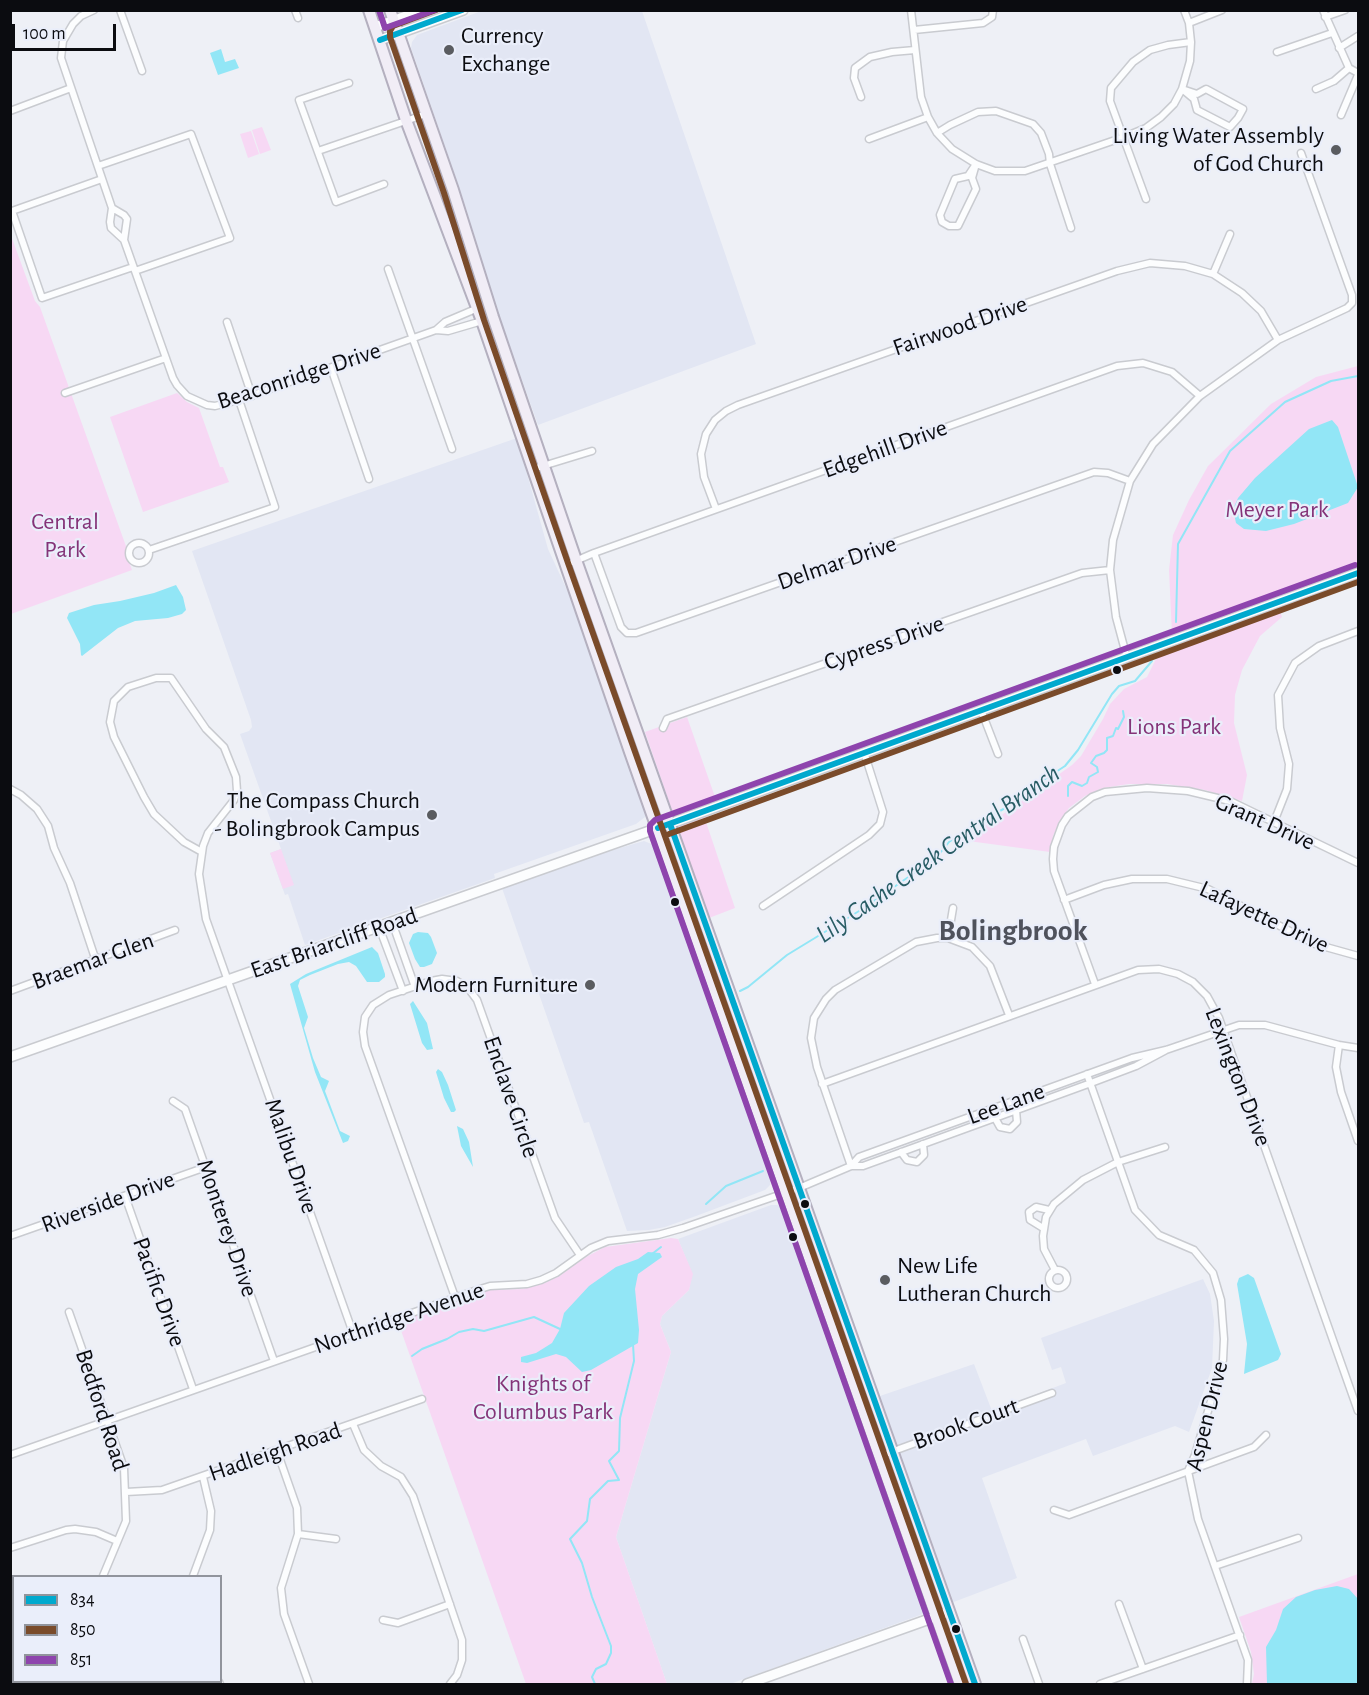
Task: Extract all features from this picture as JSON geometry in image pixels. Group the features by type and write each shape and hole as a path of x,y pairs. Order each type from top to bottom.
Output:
{"main road":[{"path":"369,10 406,120 482,321 565,565 960,1684"},
{"path":"392,16 453,190 489,305 576,561 975,1684"}],"street":[{"name":"Beaconridge Drive","path":"94,10 81,16 73,24 63,41 61,58 112,208 111,228 124,240"},
{"path":"120,10 142,71"},
{"path":"295,10 298,18"},
{"path":"375,27 392,16 423,10"},
{"path":"380,40 463,10"},
{"path":"911,10 921,97 928,117 937,133 952,149 976,164 995,171 1025,171 1050,164 1146,128 1161,117 1174,104 1182,89 1190,62 1189,23 1184,10"},
{"path":"1189,23 1222,10"},
{"path":"1341,115 1359,74 1349,68 1324,14 1344,10"},
{"path":"914,30 983,23 993,14"},
{"path":"1277,52 1332,33"},
{"path":"1339,48 1359,36"},
{"path":"1146,199 1110,101 1111,88 1133,62 1150,50 1191,42"},
{"path":"861,97 854,78 855,68 870,57 915,50"},
{"path":"1316,89 1334,81 1349,68"},
{"path":"350,82 299,100 336,202 384,184"},
{"path":"10,111 71,88"},
{"path":"1182,89 1197,94 1206,89 1243,109 1230,127 1197,110 1194,99 1182,89"},
{"path":"937,133 978,112 996,111 1033,124 1041,133 1071,228"},
{"path":"318,151 426,114"},
{"path":"869,139 928,117"},
{"path":"98,166 191,134 230,238 42,298 12,212 102,179"},
{"path":"1127,658 1116,617 1110,570 1113,540 1130,481 1154,444 1200,396 1278,340 1347,308 1352,303 1352,295 1301,153"},
{"path":"976,164 972,178 976,189 958,226 948,226 942,222 940,214 955,179 968,176 976,164"},
{"name":"Beaconridge Drive","path":"112,208 127,219 124,240 177,385 189,398 207,405 215,406 252,396 413,339 436,330 446,322 489,305"},
{"path":"1213,274 1230,234"},
{"name":"Fairwood Drive","path":"716,509 702,469 702,447 711,426 720,415 732,407 1128,267 1150,263 1185,266 1213,274 1242,293 1261,311 1278,340"},
{"path":"388,269 452,449"},
{"name":"Beaconridge Drive","path":"436,330 448,331 482,321"},
{"path":"227,322 252,396"},
{"path":"65,393 166,358"},
{"name":"Edgehill Drive","path":"565,565 1117,366 1143,363 1172,372 1200,396"},
{"path":"331,368 369,479"},
{"path":"148,550 274,507 239,400"},
{"path":"533,469 592,451"},
{"name":"Delmar Drive","path":"594,553 621,627 627,633 636,633 1094,472 1108,473 1130,481"},
{"name":"Cypress Drive","path":"663,728 667,720 1082,573 1110,570"},
{"name":"East Briarcliff Road","path":"10,1058 670,824 1359,573"},
{"path":"1275,822 1287,789 1289,764 1280,728 1278,695 1296,663 1319,646 1359,631"},
{"path":"156,678 171,678 206,729 224,747 237,781 236,796 208,833 202,852 184,842 154,814 114,737 110,722 114,701 128,687 156,678"},
{"path":"981,710 998,754"},
{"path":"763,906 869,836 880,824 883,812 864,752"},
{"name":"Grant Drive","path":"1095,984 1054,871 1054,847 1057,835 1068,816 1092,797 1105,792 1147,788 1188,791 1230,801 1359,863"},
{"path":"10,789 37,809 48,826 96,961"},
{"name":"Malibu Drive","path":"202,852 199,873 206,919 353,1333"},
{"name":"Lafayette Drive","path":"1064,900 1104,885 1132,879 1167,879 1208,889 1315,944 1359,956"},
{"path":"948,938 953,908"},
{"path":"392,922 415,987"},
{"path":"379,927 403,991"},
{"name":"Braemar Glen","path":"10,991 176,930"},
{"path":"851,1166 822,1084 813,1050 814,1018 826,999 835,990 916,942 948,938 972,947 990,966 1009,1016"},
{"name":"Lexington Drive","path":"822,1084 1138,970 1159,969 1178,974 1193,982 1207,996 1222,1030 1359,1411"},
{"name":"Enclave Circle","path":"455,1298 363,1038 365,1017 373,1005 389,995 431,981 449,979 462,984 474,994 555,1218 580,1255"},
{"name":"Lee Lane","path":"787,1192 851,1166 860,1157 1132,1058 1166,1050 1239,1025 1259,1024 1359,1048"},
{"path":"1339,1045 1336,1067 1341,1092 1359,1141"},
{"name":"Lee Lane","path":"851,1166 863,1166 995,1118 1136,1066 1166,1050"},
{"name":"Aspen Drive","path":"1087,1074 1135,1210 1159,1235 1194,1250 1213,1274 1221,1300 1224,1328 1223,1360 1196,1455 1188,1471 1198,1519 1248,1660 1247,1684"},
{"name":"Monterey Drive","path":"173,1101 185,1109 274,1361"},
{"name":"Lee Lane","path":"995,1118 1000,1127 1010,1129 1017,1122 1016,1110"},
{"name":"Lee Lane","path":"902,1152 907,1160 917,1162 924,1155 924,1144"},
{"path":"1055,1270 1044,1249 1043,1228 1049,1210 1054,1204 1083,1180 1118,1162 1165,1147"},
{"name":"Riverside Drive","path":"10,1236 206,1167"},
{"name":"Northridge Avenue","path":"10,1455 490,1286 527,1284 541,1280 556,1273 580,1255 608,1241 667,1233 787,1192"},
{"name":"Pacific Drive","path":"125,1196 193,1389"},
{"path":"1043,1228 1030,1220 1029,1212 1036,1207 1049,1210"},
{"name":"Bedford Road","path":"69,1312 124,1468 126,1521 103,1575"},
{"path":"1349,1385 1359,1382"},
{"name":"Brook Court","path":"880,1456 1052,1393"},
{"name":"Hadleigh Road","path":"126,1492 162,1490 422,1399"},
{"path":"353,1424 364,1450 381,1466 401,1477 413,1496 462,1640 462,1660 457,1675 450,1684"},
{"path":"1054,1510 1069,1515 1254,1447 1266,1435"},
{"path":"277,1451 297,1508 298,1534 281,1588 284,1614 309,1684"},
{"path":"193,1575 210,1530 211,1511 203,1477"},
{"path":"10,1548 75,1529 96,1532 117,1541"},
{"path":"298,1534 336,1539"},
{"path":"1215,1566 1298,1538"},
{"path":"383,1620 398,1623 450,1604"},
{"path":"1119,1604 1143,1669"},
{"path":"747,1684 949,1612"},
{"path":"1100,1684 1240,1635"},
{"path":"1023,1639 1039,1684"}],"shaded area":[{"path":"484,10 642,11 756,344 538,425 492,296 466,208 411,48 417,35"},
{"path":"517,438 548,549 568,592 646,810 645,817 636,824 494,874 495,878 305,945 288,894 285,895 270,853 281,849 240,734 249,731 252,727 251,720 192,551"},
{"path":"644,841 659,847 771,1178 770,1185 765,1190 696,1216 665,1227 627,1231 589,1122 584,1123 502,888"},
{"path":"771,1205 778,1205 788,1213 927,1604 927,1610 923,1614 730,1684 667,1684 616,1537 671,1352 660,1324 662,1316 689,1290 692,1274 678,1239"},
{"path":"1203,1279 1210,1294 1214,1321 1212,1368 1189,1432 1175,1426 1093,1456 1086,1439 982,1478 1017,1578 951,1603 877,1397 974,1364 992,1411 1066,1383 1061,1367 1052,1370 1041,1338"}],"green space":[{"path":"262,127 271,150 260,154 252,130"},
{"path":"251,131 259,154 248,158 240,134"},
{"name":"Central Park","path":"10,233 35,301 40,307 127,549 126,553 132,570 11,614"},
{"name":"Meyer Park","path":"1358,366 1358,567 1172,634 1169,570 1173,535 1208,466 1271,404 1316,377"},
{"path":"177,393 187,402 199,408 220,467 223,467 229,482 143,512 110,417"},
{"name":"Lions Park","path":"1279,608 1282,617 1260,636 1242,670 1235,695 1234,723 1247,775 1242,801 1205,790 1167,784 1129,784 1103,788 1085,796 1069,808 1059,822 1050,852 961,840 996,819 1072,765 1081,756 1110,704 1124,689 1147,677 1160,651"},
{"path":"687,717 715,797 706,822 735,908 709,918 645,732"},
{"path":"281,849 294,885 283,889 270,853"},
{"name":"Knights of Columbus Park","path":"678,1239 693,1274 689,1290 662,1316 660,1324 671,1352 616,1537 667,1684 526,1684 398,1322 490,1290 522,1289 545,1283 605,1247"},
{"path":"1358,1574 1358,1684 1252,1684 1254,1674 1251,1652 1239,1617"}],"water":[{"path":"221,49 225,62 235,59 239,68 218,75 210,53"},
{"path":"1332,420 1338,427 1358,487 1348,503 1294,524 1266,531 1244,529 1236,523 1233,509 1238,498 1255,478 1309,429"},
{"path":"176,585 183,597 186,610 182,614 168,618 135,621 118,628 81,655 80,644 67,618 69,613 94,605 154,593"},
{"path":"428,933 437,953 432,964 424,967 420,967 415,959 409,943 413,934"},
{"path":"372,947 378,953 385,974 379,982 367,982 356,966 349,962 310,975 300,980 298,986 308,1017 304,1028 313,1058 321,1077 329,1081 325,1091 340,1131 350,1136 348,1141 343,1143 315,1072 290,984 306,974"},
{"path":"413,1001 427,1023 433,1049 427,1050 422,1043 410,1004"},
{"path":"438,1069 442,1072 448,1085 456,1110 454,1112 451,1112 444,1098 436,1072"},
{"path":"457,1126 463,1129 469,1142 473,1167 461,1146"},
{"path":"648,1252 660,1253 662,1257 638,1274 635,1289 638,1343 591,1370 582,1372 566,1357 556,1354 527,1363 521,1362 521,1357 536,1353 552,1343 560,1329 564,1313 589,1286 616,1267 638,1259"},
{"path":"1248,1274 1254,1278 1281,1354 1278,1360 1244,1374 1247,1344 1237,1284 1239,1278"},
{"path":"1337,1586 1349,1589 1358,1599 1358,1684 1267,1684 1266,1647 1276,1630 1283,1609 1296,1597 1315,1590"}],"waterway":[{"path":"1176,622 1178,544 1230,451 1285,402 1331,381 1358,376"},
{"name":"Lily Cache Creek Central Branch","path":"740,991 787,955 864,908 937,857 949,842 972,826 1009,806 1022,794 1065,766 1078,750 1112,694 1119,686 1135,681 1152,661"},
{"path":"1068,796 1068,786 1072,782 1082,786 1087,783 1089,777 1098,772 1097,767 1091,763 1096,756 1107,750 1107,738 1113,736 1116,728 1118,729 1124,717 1123,711"},
{"path":"706,1204 726,1186 763,1171"},
{"name":"Lily Cache Creek Central Branch","path":"652,1254 661,1247"},
{"path":"412,1356 459,1332 473,1329 484,1331 534,1317 560,1329"},
{"name":"Lily Cache Creek Central Branch","path":"595,1684 592,1677 596,1669 606,1664 611,1653 611,1646 582,1563 570,1539 587,1521 590,1499 608,1481 619,1480 609,1461 619,1451 620,1418 634,1361 633,1344"}],"transit line":[{"name":"851","path":"379,10 385,28 435,10"},
{"name":"850","path":"436,10 393,26 390,37 568,563 966,1684"},
{"name":"834","path":"380,40 462,10"},
{"name":"851","path":"951,1684 650,831 650,825 655,820 1355,565"},
{"name":"834","path":"658,828 1358,573"},
{"name":"850","path":"669,834 1358,582"},
{"name":"834","path":"670,824 975,1684"}],"place":[{"name":"Currency Exchange","path":"449,50"},
{"name":"Living Water Assembly of God Church","path":"1336,150"},
{"name":"The Compass Church - Bolingbrook Campus","path":"432,815"},
{"name":"Modern Furniture","path":"590,985"},
{"name":"New Life Lutheran Church","path":"885,1280"}],"district":[{"name":"Bolingbrook","path":"1013,931"}]}
